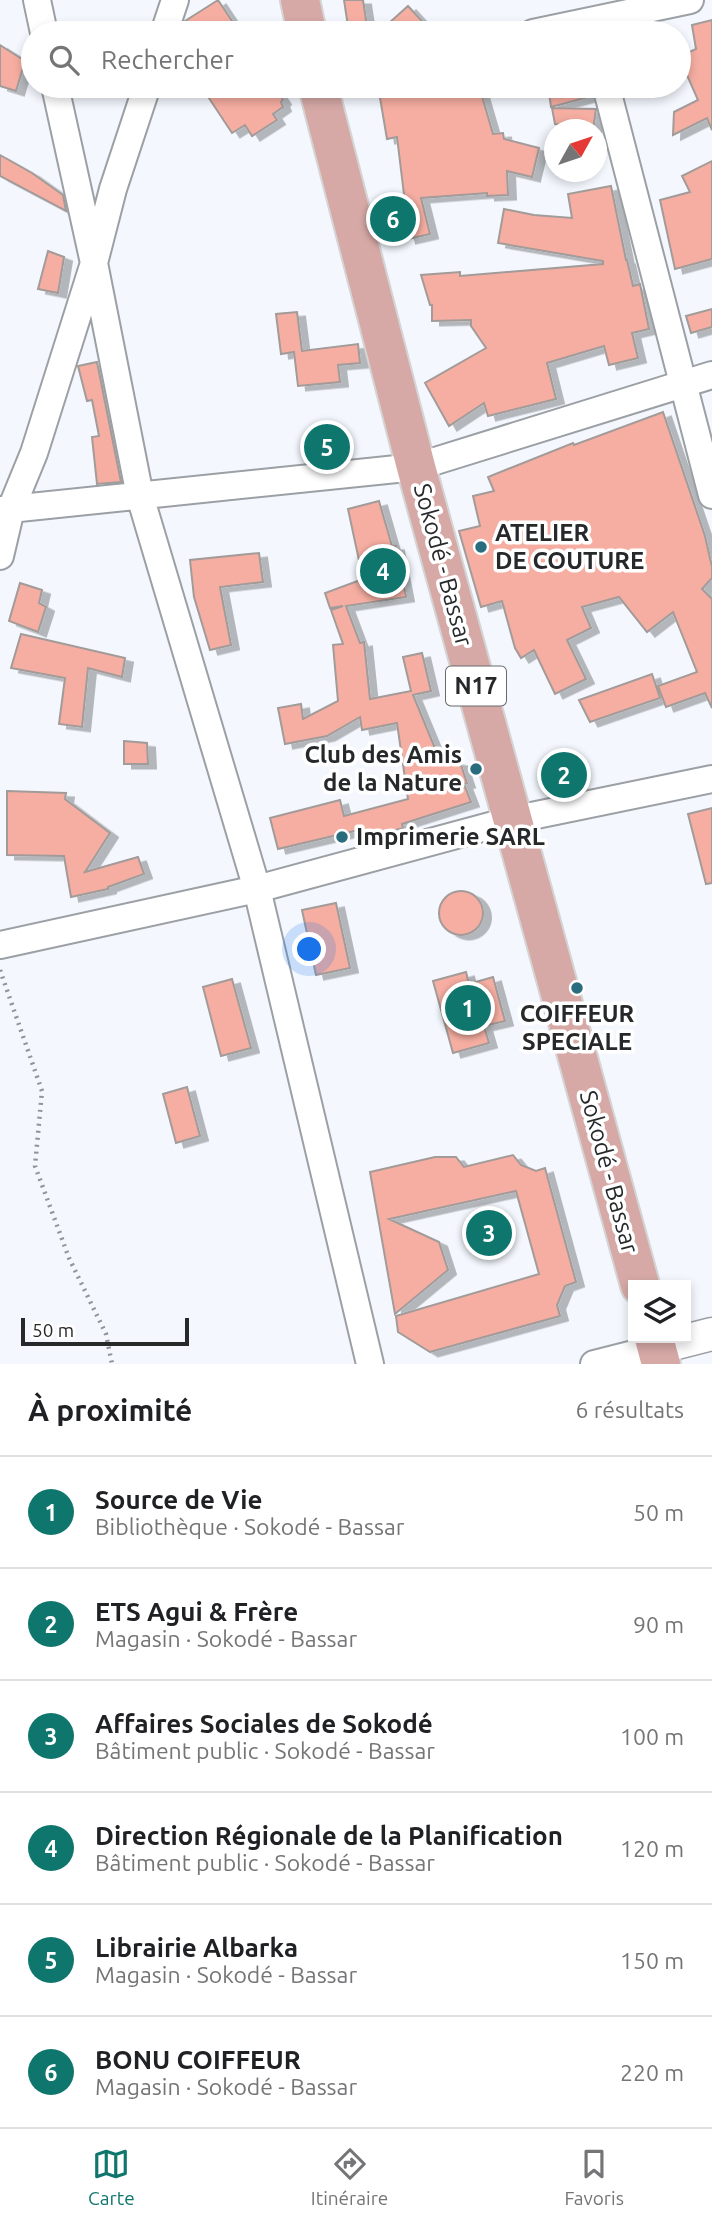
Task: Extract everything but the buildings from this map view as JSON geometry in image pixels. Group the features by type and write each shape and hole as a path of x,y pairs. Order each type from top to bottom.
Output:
{"main road":[{"path":"300,0 304,21"},
{"name":"Sokodé - Bassar","path":"321,98 416,467 639,1280"}],"street":[{"path":"37,0 41,21"},
{"path":"168,21 175,0"},
{"path":"589,18 690,0"},
{"path":"58,98 94,263 140,496 257,889 370,1364"},
{"path":"0,556 5,509 34,453 143,98"},
{"path":"609,98 712,495"},
{"path":"5,509 416,467 712,374"},
{"path":"0,945 257,889 512,820 712,779"},
{"path":"594,1364 658,1350 712,1334"}],"path":[{"path":"0,970 42,1091 36,1166 69,1258 106,1334 112,1364"}],"place":[{"name":"BONU COIFFEUR","path":"393,219"},
{"name":"Librairie Albarka","path":"327,447"},
{"name":"ATELIER DE COUTURE","path":"481,547"},
{"name":"Direction Régionale de la Planification","path":"383,571"},
{"name":"Club des Amis de la Nature","path":"476,769"},
{"name":"ETS Agui & Frère","path":"564,775"},
{"name":"Imprimerie SARL","path":"342,837"},
{"name":"COIFFEUR SPECIALE","path":"577,988"},
{"name":"Source de Vie","path":"468,1008"},
{"name":"Affaires Sociales de Sokodé","path":"489,1233"}]}
